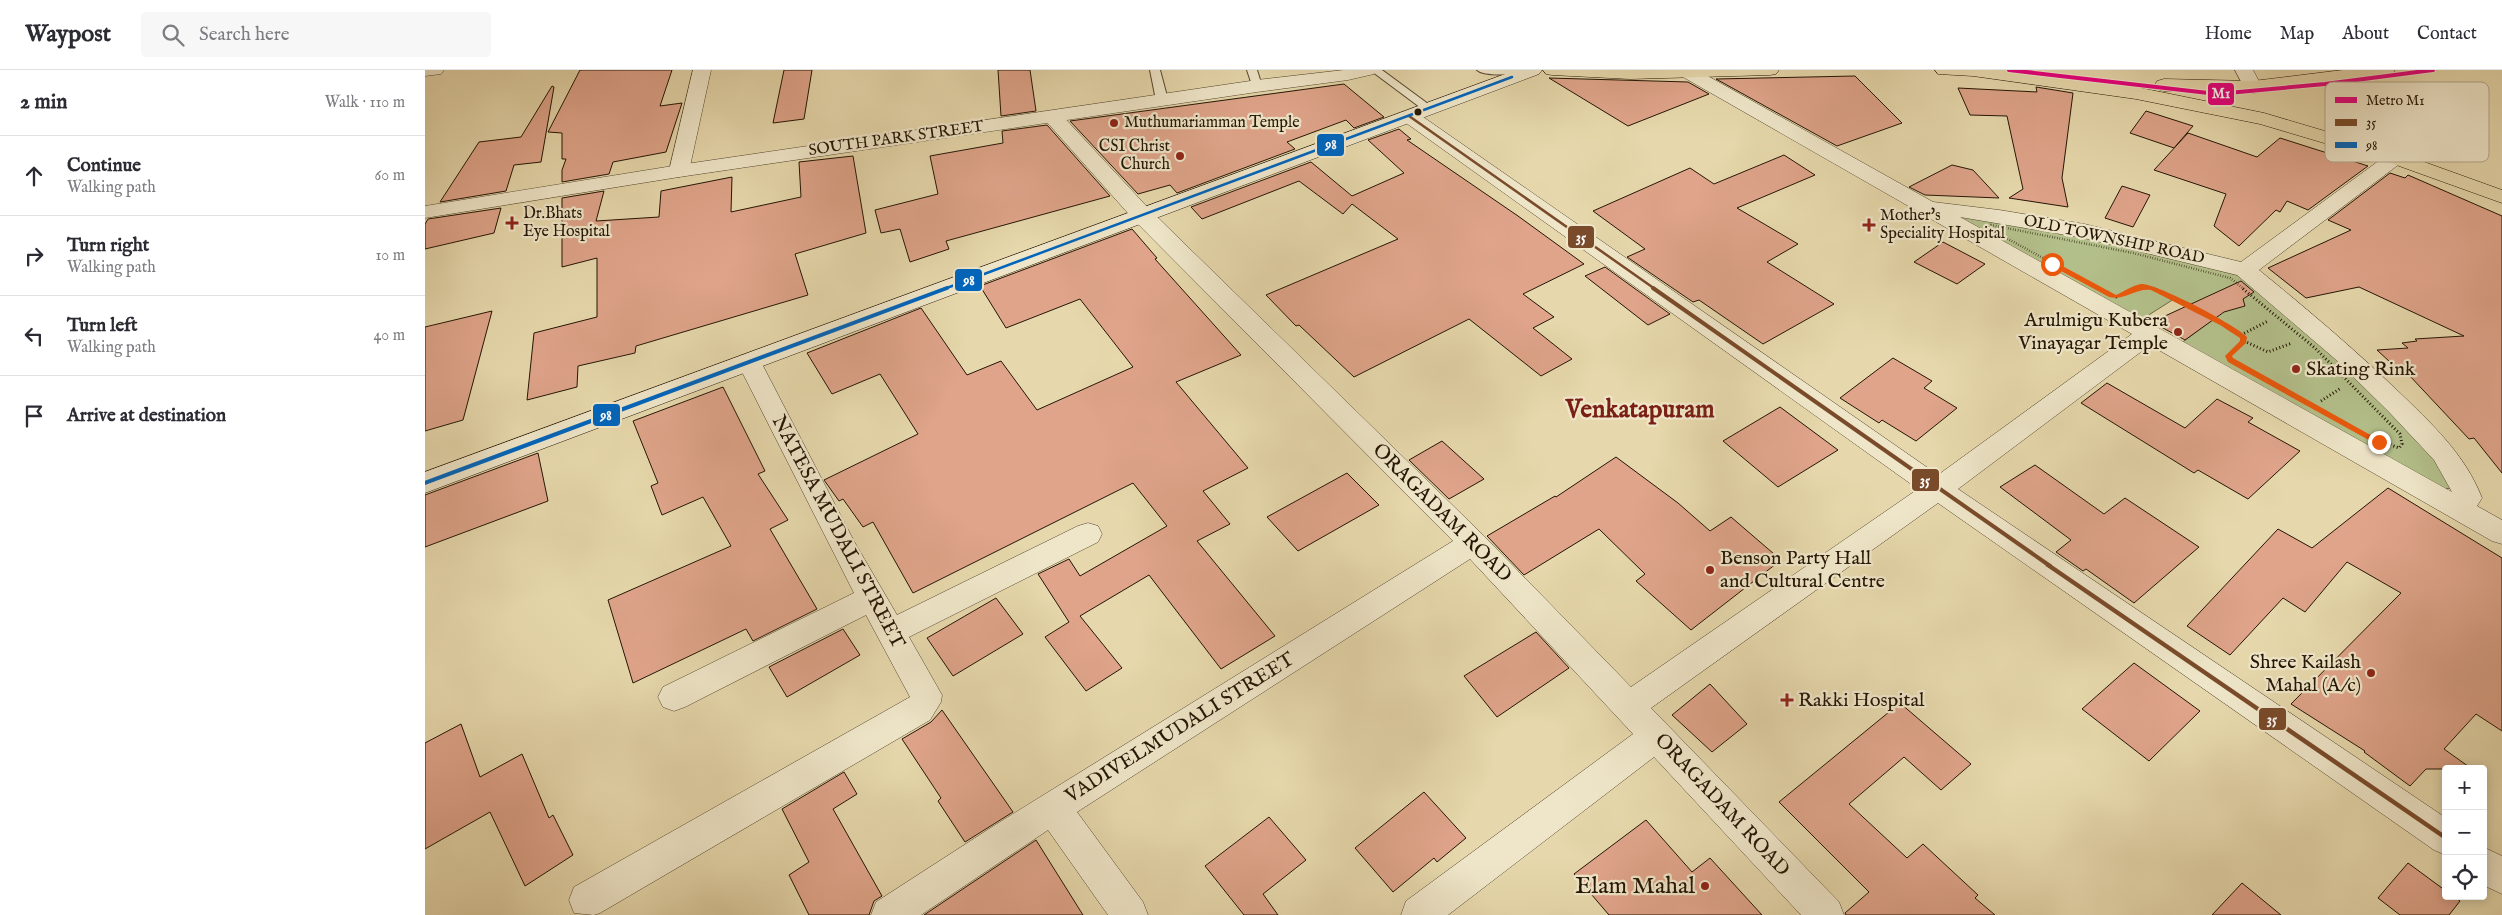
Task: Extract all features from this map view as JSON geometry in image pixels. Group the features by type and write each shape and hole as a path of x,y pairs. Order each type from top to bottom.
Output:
{"highway":[{"path":"1552,70 1630,74 1770,70"},
{"path":"1944,70 1973,71 2136,93 2280,124 2325,137"},
{"path":"2033,70 2139,83 2253,87 2386,70"},
{"path":"2253,87 2280,124"},
{"path":"2406,162 2502,197"}],"street":[{"path":"425,71 435,70"},
{"path":"679,171 702,70"},
{"name":"SOUTH PARK STREET","path":"425,212 679,171 1162,100 1254,78 1348,75 1367,70"},
{"path":"425,483 1533,70"},
{"path":"2244,70 2253,87"},
{"name":"OLD TOWNSHIP ROAD","path":"1689,73 2502,532"},
{"path":"1419,112 1938,489 2442,835"},
{"name":"ORAGADAM ROAD","path":"1052,116 1142,215 1473,543 1826,915"},
{"path":"2245,270 2390,162"},
{"name":"OLD TOWNSHIP ROAD","path":"1923,206 1999,216 2084,232 2245,270 2343,352 2443,453 2463,482 2468,498 2461,509"},
{"path":"1629,706 1938,489 2149,333"},
{"name":"NATESA MUDALI STREET","path":"587,900 911,714 925,702 926,695 871,598 749,362"},
{"path":"891,632 1088,534"},
{"name":"VADIVELMUDALI STREET","path":"889,915 1053,808 1473,543"},
{"path":"674,697 871,598"},
{"path":"1419,914 1657,736"},
{"path":"1053,808 1130,915"},
{"path":"2487,867 2502,877"}],"lane":[{"path":"1155,70 1162,100"},
{"path":"1375,70 1419,112"},
{"path":"1481,70 1515,70"}],"path":[{"path":"2244,341 2228,356 2231,360 2362,434 2399,448 2402,444 2400,434 2350,382 2304,339 2230,278 2133,253 1991,225 1985,226 1989,230 2116,297 2137,288 2153,288 2241,335 2244,341 2268,352 2304,339"},
{"path":"2069,244 2074,241"},
{"path":"2052,264 2058,262"},
{"path":"2241,335 2277,317"},
{"path":"2312,406 2350,382"}],"green space":[{"path":"1948,212 2084,235 2245,277 2337,353 2438,455 2455,488 2437,489 2180,344 2212,320 2174,299 2139,321"}],"building":[{"path":"580,70 672,70 660,106 682,103 666,152 613,162 609,174 562,182 562,170 566,159 562,159 562,133 548,132"},
{"path":"784,70 812,70 804,119 773,123"},
{"path":"998,70 1030,70 1036,111 1001,116"},
{"path":"1855,76 1902,123 1837,146 1716,79"},
{"path":"1549,78 1688,82 1709,94 1628,126"},
{"name":"CSI Christ Church","path":"1344,84 1384,117 1354,128 1346,120 1287,142 1295,149 1177,193 1170,185 1138,194 1070,121"},
{"path":"552,86 554,87 541,162 514,165 506,191 440,202 479,142 521,137"},
{"path":"2036,87 2073,93 2062,178 2068,207 2009,198 2023,189 2007,116 1970,115 1958,88 2037,92"},
{"path":"2146,111 2193,126 2174,148 2130,133"},
{"path":"1047,125 1110,196 946,241 949,249 910,262 900,229 881,233 875,210 938,194 930,156 1003,143 1002,131"},
{"path":"1399,129 1411,139 1407,140 1584,264 1523,294 1554,317 1533,328 1572,359 1541,376 1469,319 1354,377 1299,325 1296,326 1266,295 1398,239 1352,204 1343,214 1299,181 1202,219 1191,207 1311,162 1352,196 1404,173 1368,140"},
{"path":"2188,133 2257,157 2280,138 2325,152 2325,162 2355,162 2368,166 2308,210 2287,201 2280,212 2276,210 2239,246 2214,226 2226,194 2154,170"},
{"path":"1784,155 1815,175 1737,208 1798,244 1767,262 1834,304 1763,344 1699,300 1693,302 1627,257 1645,249 1593,211 1690,168 1714,184"},
{"path":"853,156 866,233 795,254 808,295 636,346 635,353 578,366 577,387 527,400 534,333 597,317 597,258 562,267 562,198 604,191 596,221 659,217 661,191 732,177 731,212 801,197 799,162"},
{"path":"1952,165 1973,170 1999,198 1925,195 1909,187"},
{"path":"2390,173 2405,178 2408,175 2502,216 2502,473 2474,438 2469,439 2408,374 2404,375 2377,350 2408,348 2402,343 2417,341 2415,339 2464,336 2359,287 2306,298 2268,268 2351,230 2328,220"},
{"path":"2122,186 2150,195 2133,227 2105,218"},
{"path":"501,208 494,233 425,249 425,224 428,219"},
{"path":"1132,229 1157,258 1155,259 1241,355 1176,382 1248,468 1203,491 1230,524 1197,541 1275,636 1221,669 1149,575 1080,616 1122,668 1086,691 1045,637 1069,622 1038,574 1069,559 1080,576 1167,526 1133,483 913,593 873,522 863,527 843,499 839,501 824,480 918,434 880,374 832,394 807,353 921,308 967,375 1001,361 1037,410 1133,367 1080,299 1006,328 980,286"},
{"path":"1943,242 1985,264 1957,284 1914,262"},
{"path":"1605,267 1670,314 1648,325 1585,276"},
{"path":"2241,281 2254,292 2243,299 2245,306 2224,312 2185,340 2152,322"},
{"path":"492,311 463,420 425,431 425,327"},
{"path":"1893,358 1932,381 1924,388 1957,408 1916,441 1882,420 1879,423 1840,398"},
{"path":"2107,383 2185,428 2217,399 2253,418 2248,422 2300,451 2248,499 2198,470 2194,473 2081,403"},
{"path":"723,387 765,471 758,474 788,520 770,529 817,609 753,641 746,629 633,683 608,600 731,546 703,497 662,515 651,486 658,483 633,421"},
{"path":"1780,407 1838,450 1778,487 1723,441"},
{"path":"1442,441 1484,479 1449,499 1409,460"},
{"path":"538,453 548,501 425,547 425,495"},
{"path":"1616,457 1678,503 1710,531 1731,517 1781,560 1691,630 1636,581 1645,574 1599,529 1524,575 1487,536 1556,497"},
{"path":"2035,465 2104,514 2125,498 2199,547 2134,603 2086,569 2083,571 2056,552 2071,540 2000,487"},
{"path":"1347,473 1379,505 1298,551 1267,517"},
{"path":"2388,488 2502,558 2502,731 2476,714 2444,749 2466,765 2442,765 2442,769 2426,769 2410,786 2365,751 2291,704 2401,593 2347,562 2305,612 2283,598 2230,655 2187,626 2278,529 2312,548"},
{"path":"996,598 1023,634 953,676 927,638"},
{"path":"843,629 860,655 787,697 769,667"},
{"path":"1536,632 1569,668 1497,717 1464,676"},
{"path":"2134,663 2200,711 2149,761 2082,709"},
{"path":"1710,684 1747,724 1712,752 1672,715"},
{"path":"1900,703 1971,764 1941,790 1904,757 1849,804 1907,858 1923,844 1978,895 1975,898 1995,915 1846,915 1845,913 1869,892 1779,802"},
{"path":"942,710 1013,812 965,842 938,801 941,798 902,739 931,722"},
{"path":"461,724 480,777 522,754 549,818 553,815 573,855 525,886 490,812 425,849 425,743"},
{"path":"844,772 857,794 833,809 882,896 874,901 869,915 809,915 789,875 809,862 782,809"},
{"path":"1424,792 1466,838 1437,862 1434,858 1393,892 1355,848"},
{"path":"1269,817 1306,860 1263,894 1278,915 1244,915 1205,866"},
{"path":"1646,820 1692,872 1710,858 1762,915 1609,915 1574,874"},
{"path":"1036,840 1083,915 924,915"},
{"path":"2408,863 2442,888 2442,900 2460,901 2449,915 2400,915 2378,898"},
{"path":"2242,883 2281,915 2212,915"}],"metro line":[{"name":"M1","path":"2009,70 2217,94 2325,84"},
{"name":"M1","path":"2340,82 2433,70"}],"transit line":[{"name":"98","path":"425,483 1512,77"},
{"name":"35","path":"1409,116 1938,489 2442,835"}],"place":[{"name":"Muthumariamman Temple","path":"1114,123"},
{"name":"CSI Christ Church","path":"1180,156"},
{"name":"Dr.Bhats Eye Hospital","path":"512,223"},
{"name":"Mother's Speciality Hospital","path":"1869,225"},
{"name":"Arulmigu Kubera Vinayagar Temple","path":"2178,332"},
{"name":"Skating Rink","path":"2296,369"},
{"name":"Benson Party Hall and Cultural Centre","path":"1710,570"},
{"name":"Shree Kailash Mahal (A/c)","path":"2371,673"},
{"name":"Rakki Hospital","path":"1787,700"},
{"name":"Elam Mahal","path":"1705,886"}],"district":[{"name":"Venkatapuram","path":"1640,410"}],"route":[{"path":"2052,264 2116,297 2141,286 2153,288 2172,296 2235,330 2244,337 2244,341 2228,356 2231,360 2379,442"}]}
